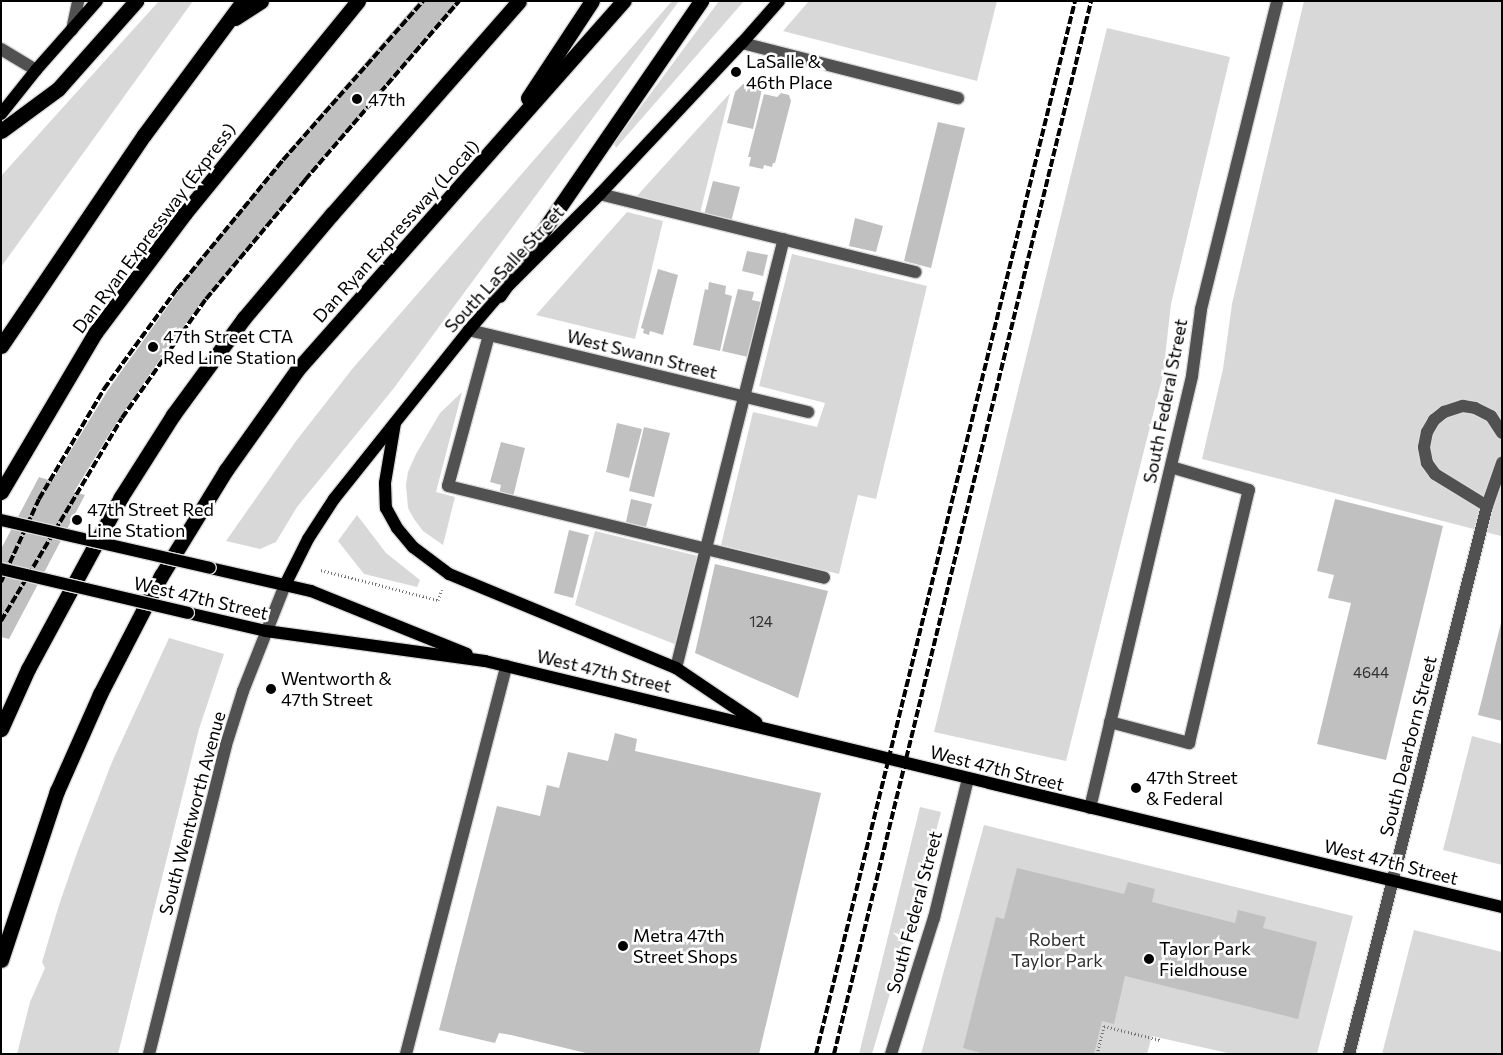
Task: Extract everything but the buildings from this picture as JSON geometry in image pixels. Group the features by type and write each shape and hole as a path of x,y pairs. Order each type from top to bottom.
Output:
{"highway":[{"path":"1,131 58,89 136,1"},
{"path":"1,346 144,135 243,1"},
{"path":"228,22 261,1"},
{"name":"Dan Ryan Expressway (Express)","path":"1,492 95,333 186,213 358,1"},
{"path":"1,729 28,669 121,497 173,416 244,318 332,214 519,1"},
{"path":"498,146 592,1"},
{"name":"Dan Ryan Expressway (Local)","path":"1,960 57,791 100,694 162,576 226,470 297,370 498,146 624,1"},
{"path":"499,295 701,1"}],"main road":[{"path":"1,114 36,70 97,1"},
{"name":"South LaSalle Street","path":"286,586 308,539 334,499 468,330 499,295 600,194 779,1"},
{"path":"396,422 385,483 386,508 397,528 413,547 449,574 676,668 764,728"},
{"name":"West 47th Street","path":"1,520 311,591 484,661"},
{"name":"West 47th Street","path":"1,569 266,631 484,661 1502,907"}],"street":[{"path":"72,30 78,1"},
{"name":"South Federal Street","path":"1090,808 1192,376 1201,309 1277,1"},
{"path":"742,43 958,98"},
{"path":"1,49 36,70"},
{"path":"600,194 916,272"},
{"path":"676,668 784,240"},
{"name":"West Swann Street","path":"468,330 808,412"},
{"path":"489,335 448,486 824,578"},
{"path":"1487,506 1435,474 1427,463 1424,447 1426,432 1434,420 1444,412 1464,406 1475,408 1491,416 1502,433"},
{"name":"South Dearborn Street","path":"1349,1054 1487,506 1502,463"},
{"path":"1110,722 1189,743 1249,490 1171,467"},
{"name":"South Wentworth Avenue","path":"149,1054 226,745 242,691 286,586"},
{"path":"406,1054 506,666"},
{"name":"South Federal Street","path":"891,1054 934,918 968,779"}],"path":[{"path":"321,570 438,600 442,590"},
{"path":"1097,1054 1104,1026 1160,1040"}],"green space":[{"path":"159,1 193,1 1,267 1,176"},
{"path":"672,1 679,1 394,388 297,507 276,542 260,549 226,541 296,441 353,368"},
{"path":"719,1 744,1 616,148 614,143"},
{"path":"809,1 997,1 977,81 783,31"},
{"path":"1304,1 1502,1 1501,536 1202,459 1223,369 1232,304"},
{"path":"1107,28 1230,57 1171,304 1163,375 1066,761 934,732"},
{"path":"730,93 700,213 636,197"},
{"path":"627,212 663,221 635,339 536,315"},
{"path":"792,254 927,286 876,499 858,495 839,574 721,545 753,412 817,427 825,403 759,386"},
{"path":"462,392 436,492 455,497 443,545 423,531 414,519 408,508 406,485 408,472 416,454 440,413"},
{"path":"357,515 386,553 420,580 417,587 364,574 338,541"},
{"path":"595,531 698,556 677,645 575,605"},
{"path":"169,638 224,654 199,729 118,1054 17,1054 30,1002 45,968 42,962 59,905 78,850 112,762"},
{"path":"1472,736 1502,744 1502,865 1443,850"},
{"path":"920,807 941,812 920,892 872,1054 859,1054"},
{"name":"Robert Taylor Park","path":"984,825 1353,916 1317,1054 1232,1054 1152,1036 1147,1054 921,1054"},
{"path":"1414,930 1502,952 1502,1054 1382,1054"}],"railway":[{"path":"1,582 39,499 104,389 141,338 177,289 283,160 423,1"},
{"path":"1,621 122,418 206,299 305,180 459,1"},
{"path":"816,1054 1075,1"},
{"path":"834,1054 1091,1"}],"place":[{"name":"LaSalle & 46th Place","path":"736,72"},
{"name":"47th","path":"357,99"},
{"name":"47th Street CTA Red Line Station","path":"153,347"},
{"name":"47th Street Red Line Station","path":"77,520"},
{"name":"Wentworth & 47th Street","path":"271,689"},
{"name":"47th Street & Federal","path":"1136,788"},
{"name":"Metra 47th Street Shops","path":"623,946"},
{"name":"Taylor Park Fieldhouse","path":"1149,959"}]}
